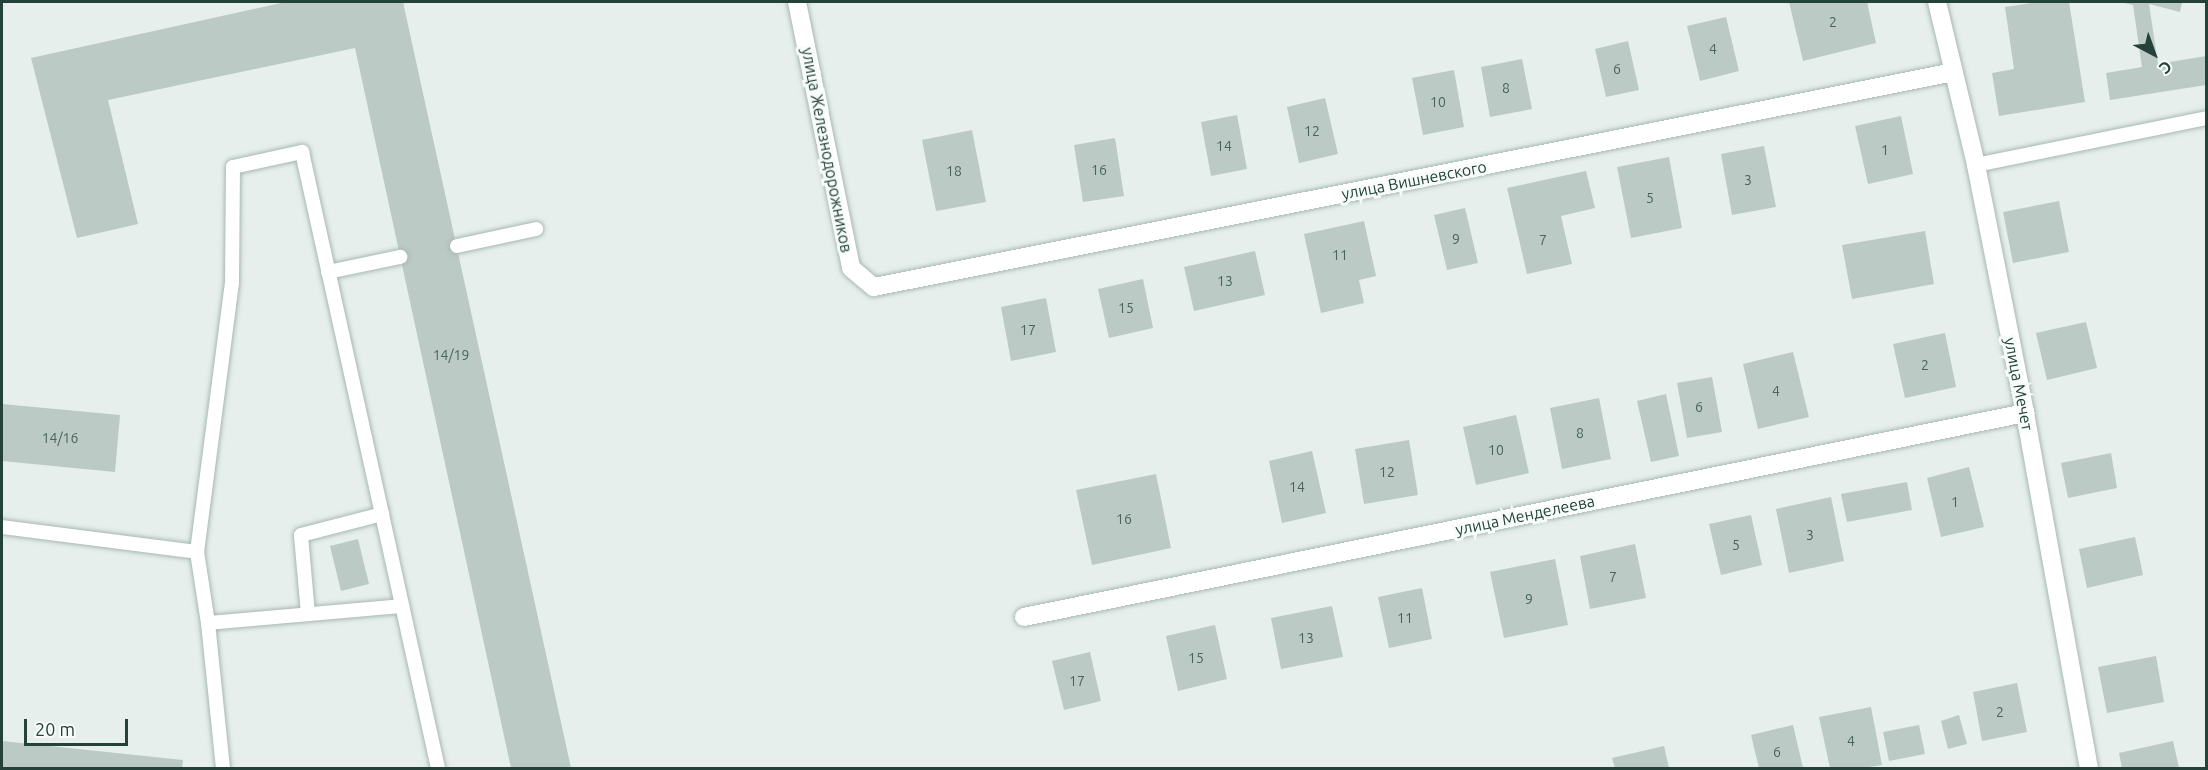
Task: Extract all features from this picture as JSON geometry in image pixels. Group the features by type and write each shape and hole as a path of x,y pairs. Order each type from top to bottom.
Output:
{"street":[{"name":"улица Железнодорожников","path":"798,2 851,268 874,287"},
{"name":"улица Мечет","path":"1937,2 1976,165 2025,413 2085,768"},
{"name":"улица Вишневского","path":"874,287 1954,72"},
{"name":"улица Менделеева","path":"1024,617 2025,413"}],"lane":[{"path":"1976,165 2206,118"},
{"path":"223,768 208,623 197,552 232,282 233,167 302,152 438,768"},
{"path":"457,246 536,229"},
{"path":"328,272 400,257"},
{"path":"308,614 301,535 382,514"},
{"path":"2,527 197,552"},
{"path":"208,623 402,606"}],"building":[{"path":"286,2 403,2 571,768 511,768 355,48 108,100 138,224 77,238 31,58"},
{"path":"1789,2 1867,2 1876,43 1803,61"},
{"path":"2040,2 2069,2 2085,102 1999,116 1992,73 2014,69 2005,7"},
{"path":"2120,2 2182,2 2180,12 2149,4 2158,64 2206,56 2206,85 2110,100 2106,73 2142,67 2133,5"},
{"path":"1726,17 1739,71 1700,81 1687,26"},
{"path":"1628,41 1639,90 1606,97 1595,49"},
{"path":"1522,59 1532,109 1490,117 1481,67"},
{"path":"1454,70 1464,127 1423,135 1412,78"},
{"path":"1325,98 1338,154 1299,163 1287,107"},
{"path":"1237,115 1247,169 1211,176 1201,122"},
{"path":"1901,116 1913,174 1868,184 1855,126"},
{"path":"972,130 986,202 936,211 922,140"},
{"path":"1115,138 1124,196 1083,202 1074,145"},
{"path":"1764,146 1776,207 1732,215 1721,154"},
{"path":"1669,157 1682,228 1631,238 1617,167"},
{"path":"1586,171 1595,208 1561,216 1572,264 1527,274 1507,188"},
{"path":"2059,201 2069,252 2013,263 2003,212"},
{"path":"1465,208 1478,263 1447,270 1434,215"},
{"path":"1364,221 1376,276 1359,280 1364,303 1321,313 1304,234"},
{"path":"1925,231 1934,284 1852,299 1842,245"},
{"path":"1255,251 1265,295 1194,311 1184,267"},
{"path":"1143,279 1153,328 1109,338 1098,289"},
{"path":"1046,298 1056,352 1011,361 1001,307"},
{"path":"2086,322 2097,368 2047,380 2036,333"},
{"path":"1945,333 1956,387 1905,398 1893,344"},
{"path":"1793,352 1809,417 1758,429 1743,364"},
{"path":"1712,377 1722,432 1687,438 1677,383"},
{"path":"1666,394 1679,456 1651,462 1637,401"},
{"path":"1599,398 1611,459 1562,469 1550,408"},
{"path":"2,404 120,415 115,472 2,461"},
{"path":"1516,415 1529,473 1476,485 1463,427"},
{"path":"1409,440 1418,495 1364,504 1355,449"},
{"path":"1312,451 1326,513 1282,523 1269,461"},
{"path":"2111,453 2117,488 2068,498 2061,463"},
{"path":"1969,467 1984,527 1941,537 1927,478"},
{"path":"1156,474 1171,548 1092,565 1076,490"},
{"path":"1907,482 1912,510 1847,522 1841,494"},
{"path":"1831,497 1844,561 1789,573 1776,509"},
{"path":"1751,515 1762,565 1721,575 1709,524"},
{"path":"2135,537 2143,575 2087,588 2079,549"},
{"path":"358,539 369,584 341,591 330,546"},
{"path":"1635,544 1646,598 1590,609 1580,556"},
{"path":"1555,559 1568,625 1504,638 1490,572"},
{"path":"1422,588 1432,639 1389,648 1378,597"},
{"path":"1332,606 1343,657 1281,669 1271,618"},
{"path":"1215,625 1227,679 1178,691 1166,636"},
{"path":"1090,652 1101,701 1064,710 1052,661"},
{"path":"2156,656 2164,702 2107,713 2098,667"},
{"path":"2017,683 2027,732 1982,741 1973,692"},
{"path":"1871,707 1882,765 1863,768 1830,768 1819,717"},
{"path":"1959,715 1967,744 1948,749 1941,721"},
{"path":"1793,725 1803,768 1759,768 1751,735"},
{"path":"1919,725 1925,754 1889,761 1883,732"},
{"path":"2,741 183,760 182,768 2,768"},
{"path":"2173,741 2179,768 2122,768 2119,753"},
{"path":"1664,746 1669,768 1615,768 1612,758"}]}
